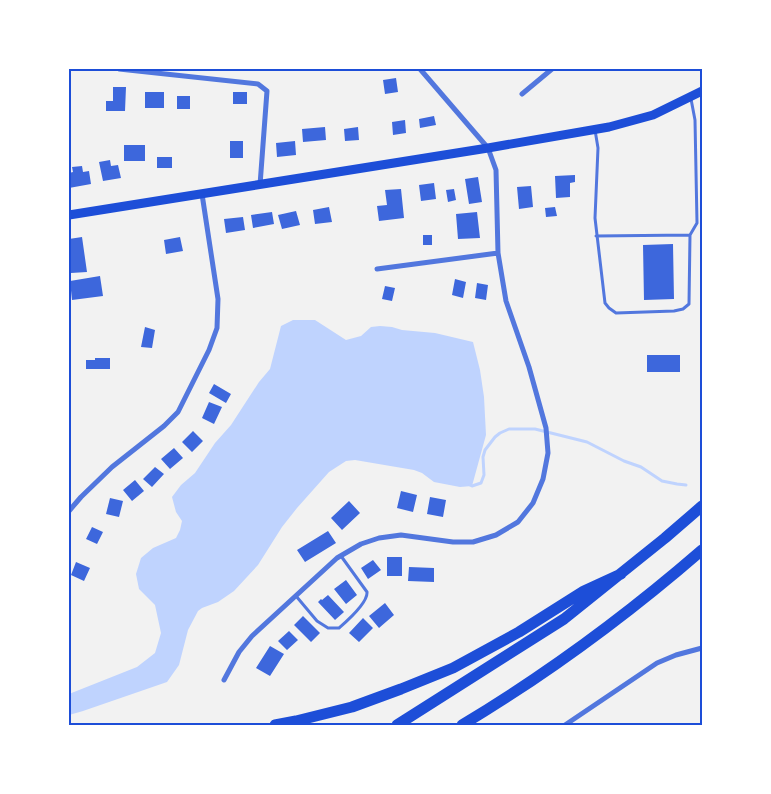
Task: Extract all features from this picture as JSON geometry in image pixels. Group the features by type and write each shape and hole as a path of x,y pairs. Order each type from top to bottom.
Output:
{"highway":[{"path":"397,725 564,619 702,506"},
{"path":"462,725 574,652 627,612 702,550"},
{"path":"275,725 352,707 453,668 519,632 584,591 621,574"}],"main road":[{"path":"69,215 488,148 594,129 653,115 702,91"}],"street":[{"path":"119,69 258,84 267,91 260,185"},
{"path":"224,680 239,652 252,636 341,556 361,544 379,538 401,535 453,542 473,542 496,535 518,522 533,503 543,479 548,453 546,428 506,300 498,253 496,170 488,148 420,69"},
{"path":"522,94 552,69"},
{"path":"69,511 112,467 164,426 178,412 209,350 217,328 218,299 202,194"},
{"path":"377,269 498,253"},
{"path":"564,725 657,663 676,655 702,648"}],"lane":[{"path":"594,129 598,148 596,236 605,303 616,313 683,309 689,304 690,235 697,223 695,120 690,98"},
{"path":"596,236 690,235"},
{"path":"296,596 317,621 328,628 338,628 352,616 368,597 362,583 341,556"}],"water":[{"path":"293,320 315,320 346,340 361,336 371,327 380,326 435,333 473,342 484,397 486,435 472,486 460,487 434,482 422,473 414,470 355,460 346,461 329,472 297,508 282,527 258,565 234,591 218,602 198,611 188,630 179,665 167,682 69,715 69,694 137,667 155,653 161,633 155,605 139,589 136,574 141,558 153,548 176,538 182,521 176,512 172,497 181,485 195,473 270,369 281,326"}],"building":[{"path":"396,78 398,92 385,94 383,80"},
{"path":"113,87 126,87 125,111 106,111 106,101 113,101"},
{"path":"145,92 164,92 164,108 145,108"},
{"path":"233,92 247,92 247,104 233,104"},
{"path":"177,96 190,96 190,109 177,109"},
{"path":"434,116 436,125 420,128 419,119"},
{"path":"405,120 406,133 393,135 392,122"},
{"path":"325,127 326,140 303,142 302,129"},
{"path":"358,127 359,140 345,141 344,129"},
{"path":"230,141 243,141 243,158 230,158"},
{"path":"295,141 296,155 277,157 276,143"},
{"path":"124,145 145,145 145,161 124,161"},
{"path":"157,157 172,157 172,168 157,168"},
{"path":"110,160 111,166 118,165 121,178 103,181 99,162"},
{"path":"82,166 83,172 89,171 91,184 69,188 69,173 73,172 72,167"},
{"path":"575,175 575,182 570,183 570,197 556,198 555,176"},
{"path":"478,177 482,202 469,204 465,179"},
{"path":"434,183 436,199 421,201 419,185"},
{"path":"531,186 533,207 519,209 517,187"},
{"path":"401,189 404,218 379,221 377,206 387,205 385,190"},
{"path":"454,189 456,200 448,202 446,190"},
{"path":"329,207 332,222 315,224 313,210"},
{"path":"555,207 557,216 546,217 545,208"},
{"path":"296,211 300,225 282,229 278,215"},
{"path":"272,212 274,224 253,228 251,215"},
{"path":"477,212 480,238 458,239 456,214"},
{"path":"243,217 245,230 226,233 224,219"},
{"path":"423,235 432,235 432,245 423,245"},
{"path":"82,237 87,272 71,273 69,267 69,239"},
{"path":"180,237 183,251 166,254 164,240"},
{"path":"673,244 674,299 644,300 643,245"},
{"path":"100,276 103,296 72,300 70,281"},
{"path":"455,279 466,282 463,298 452,295"},
{"path":"477,283 488,285 486,300 475,298"},
{"path":"385,286 395,288 392,301 382,299"},
{"path":"145,327 155,330 152,348 141,347"},
{"path":"647,355 680,355 680,372 647,372"},
{"path":"95,358 110,358 110,369 86,369 86,360 95,360"},
{"path":"214,384 231,394 226,403 209,393"},
{"path":"209,402 222,407 214,424 202,418"},
{"path":"193,431 203,441 192,452 182,442"},
{"path":"174,448 183,458 170,469 161,459"},
{"path":"155,467 164,474 152,487 143,479"},
{"path":"135,480 144,491 132,501 123,490"},
{"path":"401,491 417,495 413,512 397,508"},
{"path":"430,497 446,500 443,517 427,514"},
{"path":"110,498 123,501 119,517 106,514"},
{"path":"349,501 360,513 342,530 331,518"},
{"path":"92,527 103,532 97,544 86,539"},
{"path":"328,531 336,543 305,562 297,550"},
{"path":"387,557 402,557 402,576 387,576"},
{"path":"373,560 381,570 368,579 361,568"},
{"path":"76,562 90,568 84,581 71,575"},
{"path":"409,567 434,568 434,582 408,581"},
{"path":"346,580 357,595 346,604 334,589"},
{"path":"328,595 344,612 335,620 318,602"},
{"path":"385,603 394,615 379,628 369,616"},
{"path":"303,616 320,633 311,642 294,625"},
{"path":"363,618 373,628 359,642 349,633"},
{"path":"289,631 298,640 287,650 278,641"},
{"path":"270,646 284,654 270,676 256,668"}],"waterway":[{"path":"470,485 481,483 484,475 483,457 485,450 495,437 509,429 535,429 587,442 624,461 641,467 662,481 686,485"}]}
